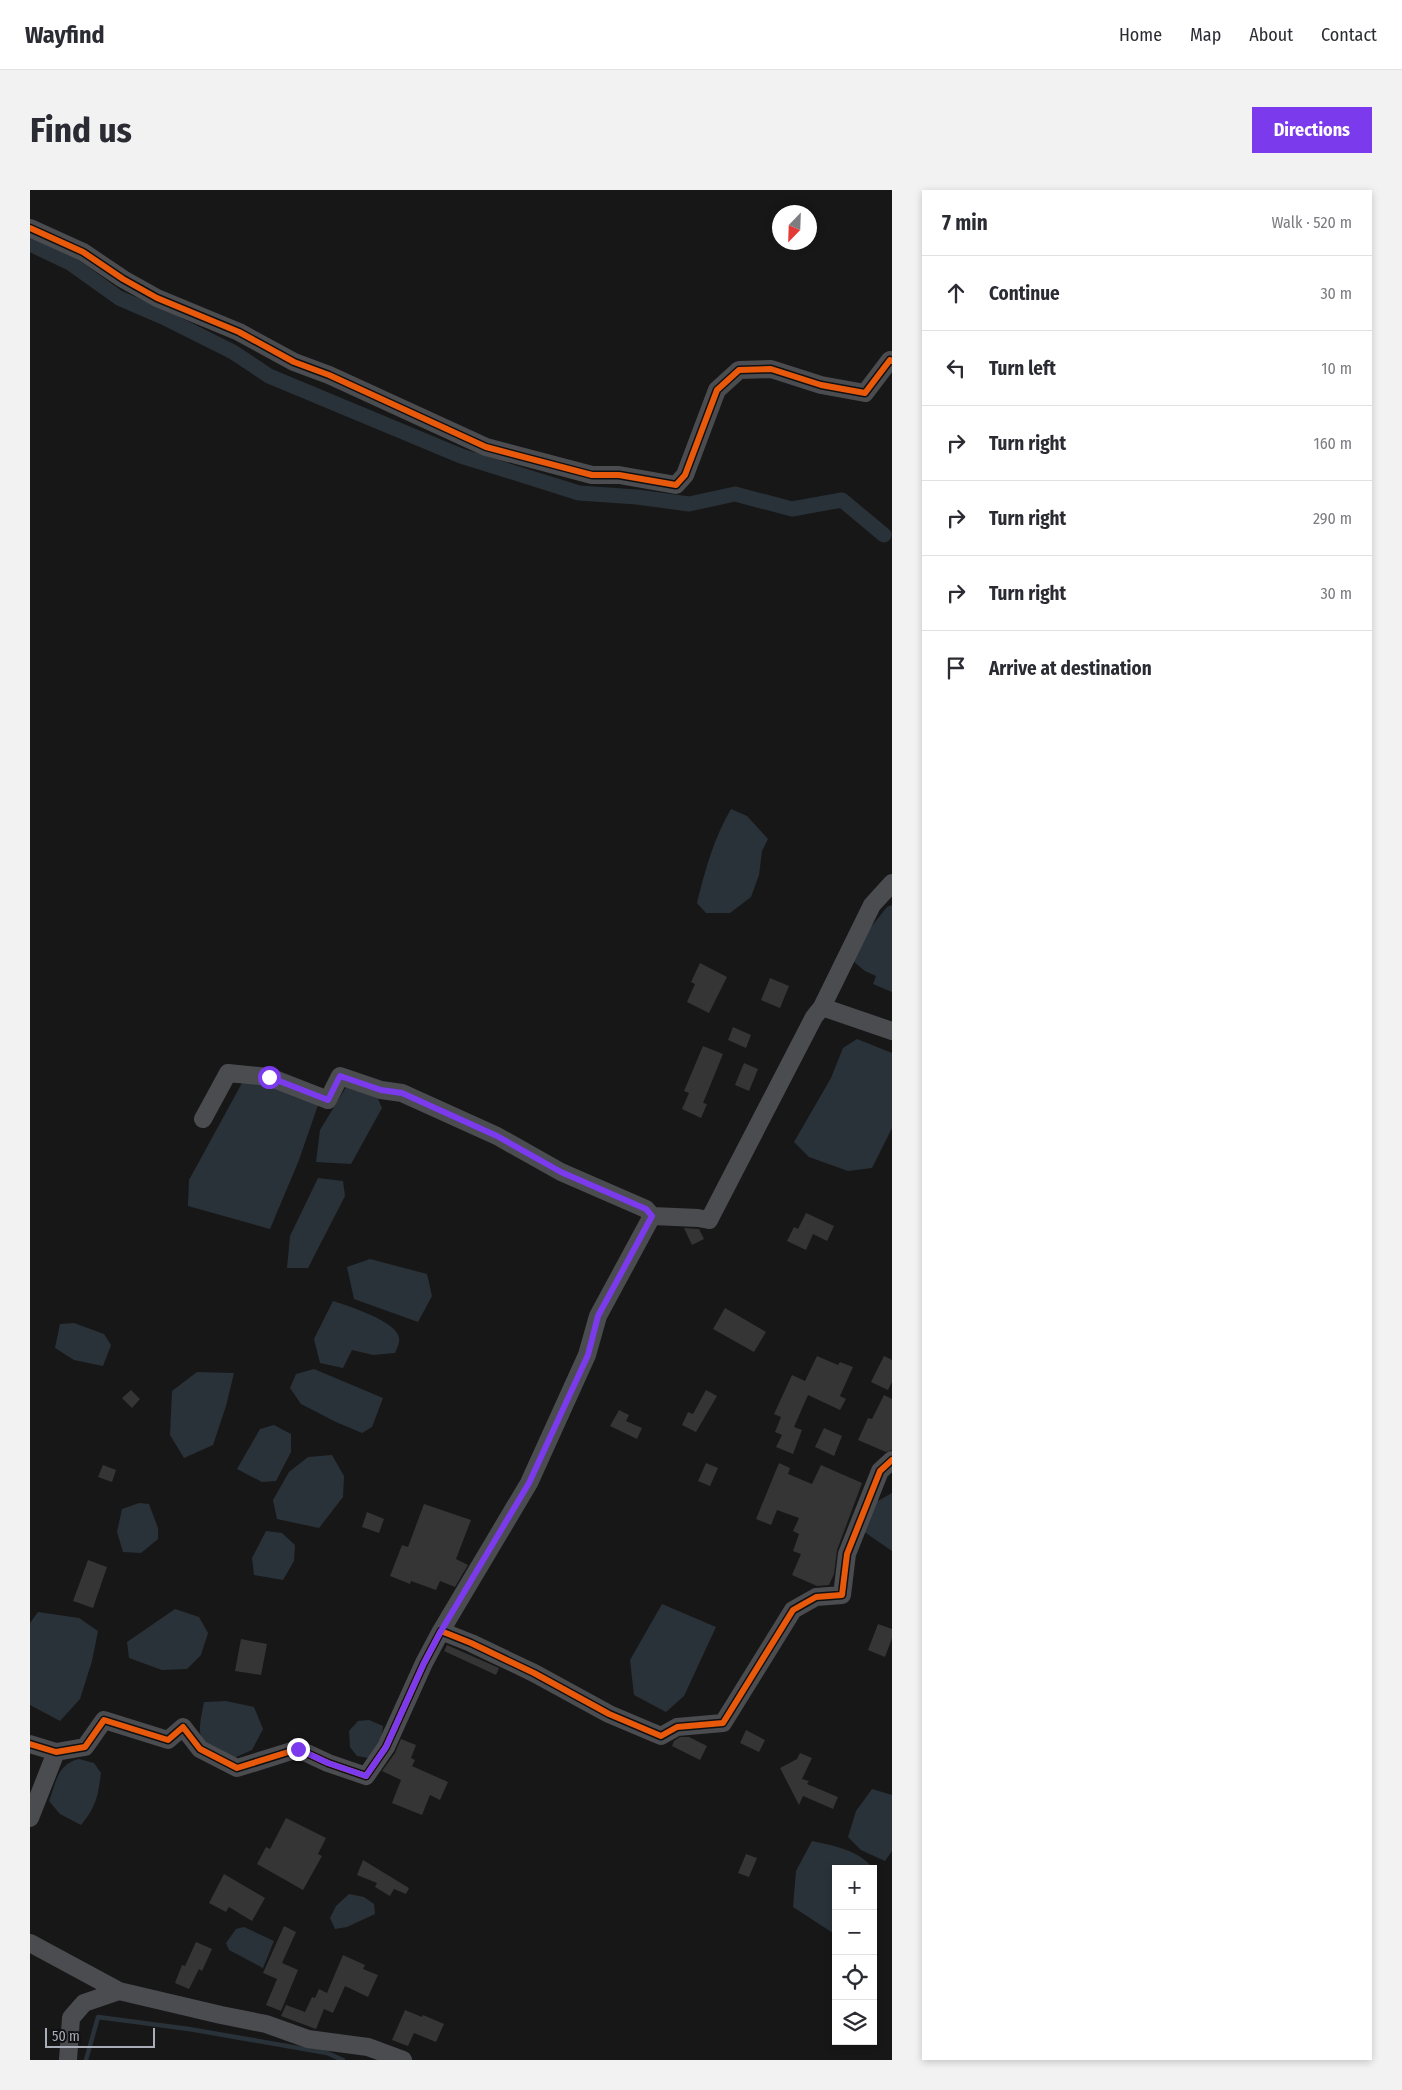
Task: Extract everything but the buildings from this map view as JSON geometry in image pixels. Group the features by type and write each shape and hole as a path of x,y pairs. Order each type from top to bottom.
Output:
{"street":[{"path":"30,228 83,252 123,279 157,298 239,332 294,362 329,375 486,447 592,475 619,475 676,485 685,475 717,390 739,370 771,369 821,385 865,393 890,360 892,361"},
{"path":"203,1118 228,1073 269,1077 328,1100 340,1076 381,1090 402,1093 497,1136 561,1172 646,1209 652,1216 709,1220 814,1017 822,1007 872,905 892,883"},
{"path":"822,1007 892,1031"},
{"path":"30,1744 56,1752 85,1747 104,1720 168,1740 183,1727 200,1749 237,1768 298,1749 328,1763 366,1776 386,1747 424,1663 441,1631 529,1483 588,1355 598,1316 652,1216"},
{"path":"441,1631 534,1673 608,1714 661,1736 677,1727 723,1723 793,1610 816,1597 842,1595 848,1554 880,1471 892,1460"},
{"path":"30,1818 56,1752"},
{"path":"30,1943 119,1991 266,2024 308,2039 368,2047 403,2060"},
{"path":"68,2060 71,2018 84,2003 119,1991"}],"shaded area":[{"path":"731,809 747,816 768,839 762,851 759,875 751,897 730,913 706,913 697,903 703,878 720,831"},
{"path":"892,905 892,992 873,984 876,976 865,971 853,961 863,937 887,907"},
{"path":"857,1039 892,1053 892,1128 872,1168 848,1171 809,1157 794,1142 831,1078 843,1048"},
{"path":"242,1083 272,1085 318,1105 299,1160 270,1229 188,1206 189,1180"},
{"path":"348,1084 376,1094 382,1108 351,1164 316,1162 320,1130"},
{"path":"318,1178 343,1181 345,1196 308,1268 287,1268 290,1236"},
{"path":"370,1259 427,1274 432,1296 418,1322 354,1299 347,1267"},
{"path":"333,1301 371,1315 390,1326 399,1338 395,1353 373,1355 352,1350 343,1368 320,1363 314,1339"},
{"path":"74,1323 104,1334 111,1345 103,1366 74,1360 55,1348 60,1324"},
{"path":"314,1369 383,1398 372,1427 362,1433 301,1404 290,1388 296,1374"},
{"path":"197,1372 234,1373 226,1406 213,1445 184,1458 170,1435 172,1391"},
{"path":"274,1425 291,1434 291,1452 276,1481 262,1482 237,1469 260,1429"},
{"path":"332,1455 344,1476 343,1497 319,1528 277,1519 273,1500 289,1472 308,1457"},
{"path":"892,1493 892,1551 860,1529 876,1502"},
{"path":"139,1503 149,1504 158,1528 158,1539 141,1553 123,1552 117,1532 122,1509"},
{"path":"266,1531 282,1533 295,1545 294,1561 283,1580 254,1575 252,1558"},
{"path":"662,1604 716,1627 684,1696 666,1712 634,1695 630,1660"},
{"path":"175,1609 199,1617 208,1633 201,1655 187,1669 162,1670 129,1658 127,1642"},
{"path":"38,1612 79,1618 98,1631 92,1661 80,1699 60,1721 30,1705 30,1623"},
{"path":"226,1701 254,1707 263,1729 252,1750 227,1761 204,1743 200,1731 204,1702"},
{"path":"369,1720 383,1726 379,1744 368,1758 357,1756 350,1747 349,1731 358,1721"},
{"path":"79,1759 94,1763 101,1773 96,1801 81,1825 60,1814 49,1801 58,1775 66,1765"},
{"path":"872,1789 892,1795 892,1851 885,1861 861,1850 848,1837 856,1811"},
{"path":"812,1841 848,1850 870,1865 832,1865 832,1932 793,1907 796,1871"},
{"path":"349,1894 364,1897 374,1904 375,1914 347,1927 335,1929 330,1918 336,1906"},
{"path":"244,1927 274,1941 263,1968 229,1950 226,1943 236,1929"}],"waterway":[{"path":"30,244 70,263 119,298 163,317 233,352 269,376 461,456 579,493 637,497 689,504 735,494 792,509 842,500 884,535"},
{"path":"86,2060 98,2017 189,2029 327,2053 343,2060"}],"cycle path":[{"path":"30,228 83,252 123,279 157,298 239,332 294,362 329,375 486,447 592,475 619,475 676,485 685,475 717,390 739,370 771,369 821,385 865,393 890,360 892,361"},
{"path":"30,1744 56,1752 85,1747 104,1720 168,1740 183,1727 200,1749 237,1768 298,1749 328,1763 366,1776 386,1747 424,1663 441,1631 534,1673 609,1714 661,1736 677,1727 723,1723 793,1610 816,1597 842,1595 847,1554 880,1471 892,1460"}],"route":[{"path":"269,1077 328,1100 340,1076 381,1090 402,1093 497,1136 561,1172 646,1209 652,1216 598,1316 588,1355 529,1483 441,1631 424,1663 386,1747 366,1776 328,1763 298,1749"}]}
